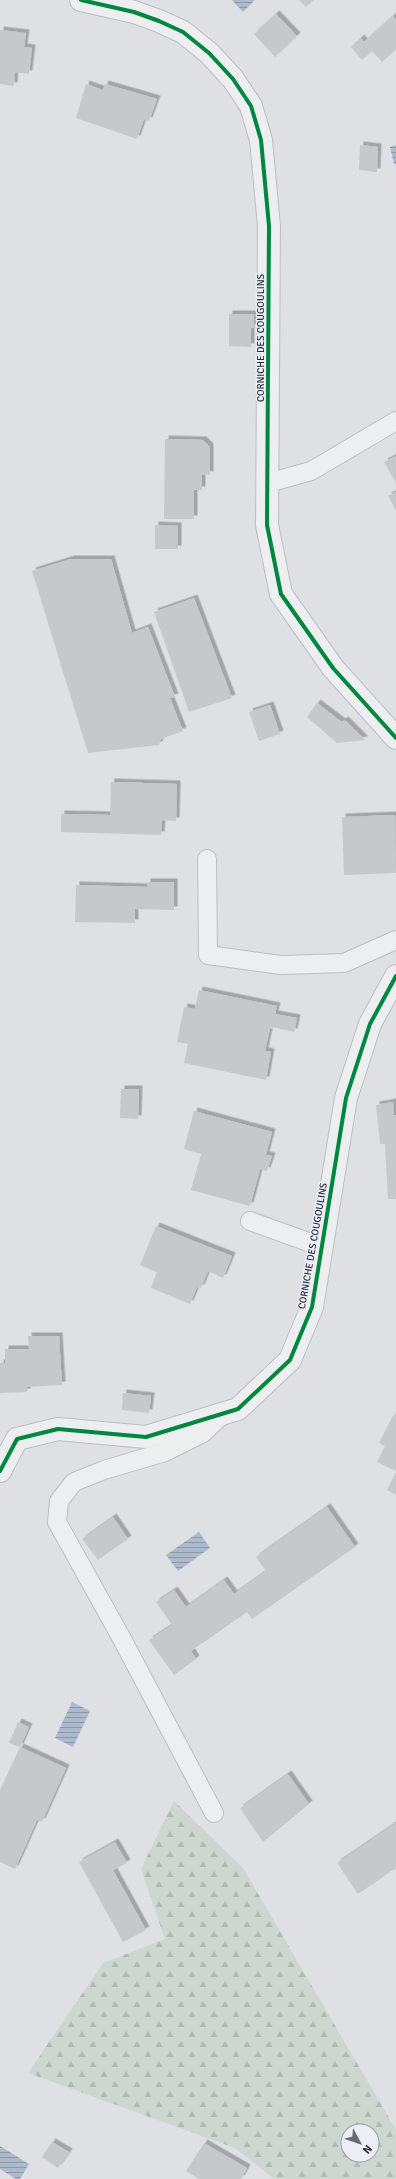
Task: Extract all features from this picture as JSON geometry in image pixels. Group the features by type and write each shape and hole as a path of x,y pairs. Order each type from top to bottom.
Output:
{"street":[{"name":"CORNICHE DES COUGOULINS","path":"81,0 134,12 183,32 209,53 233,79 251,106 261,140 269,226 267,525 281,594 332,668 396,738"},
{"name":"CORNICHE DES COUGOULINS","path":"2,1460 17,1439 58,1429 146,1437 238,1408 290,1360 312,1307 346,1098 370,1024 396,976"}],"lane":[{"path":"268,483 311,471 396,421"},
{"path":"207,859 208,955 281,965 344,963 396,940"},
{"path":"250,1221 322,1247"},
{"path":"214,1813 122,1639 57,1522 59,1501 74,1482 104,1470 165,1452 203,1433 223,1413"}],"green space":[{"path":"174,1801 243,1868 396,2130 396,2179 274,2179 235,2148 28,2073 103,1963 165,1939 141,1869"}],"water":[{"path":"232,0 255,0 243,12"},
{"path":"396,145 396,164 394,164 390,147"},
{"path":"199,1532 210,1548 178,1571 166,1555"},
{"path":"72,1702 90,1711 73,1747 55,1738"},
{"path":"0,2146 29,2164 20,2179 16,2179 0,2169"}],"building":[{"path":"299,0 313,0 306,7"},
{"path":"276,14 297,36 275,57 254,34"},
{"path":"393,16 396,20 396,49 382,62 372,51 362,60 351,47 361,38 364,42"},
{"path":"0,30 26,33 24,47 32,48 29,74 15,72 14,86 0,84"},
{"path":"86,84 103,90 105,84 157,99 149,121 144,119 137,139 76,118"},
{"path":"360,145 378,147 377,172 359,170"},
{"path":"229,314 254,314 254,328 251,328 251,347 229,346"},
{"path":"165,439 203,440 210,447 210,475 202,474 202,490 194,490 194,519 164,519"},
{"path":"396,456 396,483 384,462"},
{"path":"396,492 396,511 388,496"},
{"path":"155,525 178,526 178,549 155,549"},
{"path":"71,559 111,559 132,633 148,627 175,697 170,698 183,731 161,739 159,745 88,753 32,571"},
{"path":"194,598 232,698 189,712 154,612"},
{"path":"317,703 342,722 345,720 365,740 337,743 307,717"},
{"path":"270,705 280,734 259,741 249,712"},
{"path":"111,782 177,784 176,821 162,820 161,835 61,832 61,814 110,815"},
{"path":"395,815 396,873 344,875 342,817"},
{"path":"147,882 174,882 174,910 135,909 135,923 75,922 76,885 147,887"},
{"path":"199,990 277,1006 275,1014 297,1018 294,1032 273,1027 272,1029 270,1028 265,1051 271,1052 266,1080 184,1063 188,1044 177,1042 184,1007 195,1009"},
{"path":"121,1089 139,1089 138,1119 120,1118"},
{"path":"393,1102 394,1115 396,1115 396,1199 388,1199 385,1144 380,1144 376,1105"},
{"path":"194,1111 272,1132 266,1155 272,1156 267,1171 260,1169 250,1206 191,1190 201,1154 184,1149"},
{"path":"156,1226 232,1256 223,1278 208,1271 201,1288 197,1287 190,1304 151,1288 157,1272 140,1265"},
{"path":"28,1336 59,1336 62,1385 27,1387 27,1392 0,1393 0,1363 5,1363 5,1349 29,1349"},
{"path":"123,1393 151,1396 149,1413 122,1410"},
{"path":"393,1416 396,1417 396,1471 377,1462 385,1446 379,1443"},
{"path":"396,1472 396,1495 387,1490"},
{"path":"327,1507 355,1547 252,1619 247,1612 191,1651 196,1659 174,1675 149,1640 172,1625 156,1602 174,1590 186,1607 224,1580 234,1594 266,1571 256,1557"},
{"path":"113,1517 128,1539 98,1560 82,1539"},
{"path":"18,1722 29,1727 20,1747 9,1743"},
{"path":"20,1747 66,1768 42,1822 37,1820 15,1869 0,1862 0,1790"},
{"path":"288,1774 309,1804 263,1842 240,1808"},
{"path":"396,1823 396,1868 358,1894 337,1863"},
{"path":"115,1842 127,1863 113,1870 146,1930 123,1942 79,1862"},
{"path":"52,2142 69,2152 58,2168 42,2157"},
{"path":"204,2143 247,2168 241,2179 199,2179 186,2171"}],"cycle path":[{"path":"81,0 134,12 183,32 209,53 233,79 251,106 261,140 269,226 267,525 281,594 333,668 396,738"},
{"path":"0,1471 17,1439 58,1429 146,1437 238,1409 290,1360 312,1307 346,1098 370,1024 396,976"}]}
